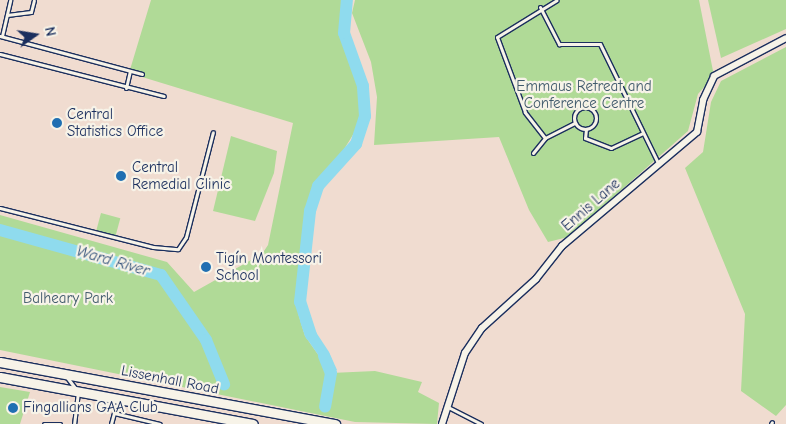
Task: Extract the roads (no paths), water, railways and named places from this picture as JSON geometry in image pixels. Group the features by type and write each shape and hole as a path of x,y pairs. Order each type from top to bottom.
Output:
{"main road":[{"name":"Lissenhall Road","path":"0,362 336,424"},
{"name":"Lissenhall Road","path":"0,377 253,424"}],"street":[{"name":"Ennis Lane","path":"442,424 446,405 465,353 482,328 536,279 562,246 697,132 703,100 714,76 786,38"}],"lane":[{"path":"10,0 1,36 142,74"},
{"path":"7,15 31,12 34,0"},
{"path":"545,138 525,112 497,37 540,7 557,0"},
{"path":"540,7 559,44 600,44 658,163"},
{"path":"0,54 126,88 164,96"},
{"path":"126,88 130,71"},
{"path":"575,123 578,110 590,109 595,121 586,129 585,138 611,148 643,133"},
{"path":"575,123 586,129"},
{"path":"533,153 545,138 575,123"},
{"path":"0,208 153,247 178,249 186,238 213,132"},
{"path":"64,374 78,392 74,424"},
{"path":"446,405 481,424"},
{"path":"112,424 114,413 160,424"},
{"path":"44,424 60,424"}],"water":[{"path":"308,320 329,352 337,370 330,372 305,336 300,321"}],"waterway":[{"path":"311,335 300,302 310,211 318,186 356,144 365,116 363,86 344,33 347,0"},
{"name":"Ward River","path":"0,230 161,275 206,340 224,384"},
{"path":"324,356 331,373 325,406"}],"place":[{"name":"Central Statistics Office","path":"57,123"},
{"name":"Central Remedial Clinic","path":"121,176"},
{"name":"Tigín Montessori School","path":"206,267"},
{"name":"Fingallians GAA Club","path":"13,408"}],"park label":[{"name":"Emmaus Retreat and Conference Centre","path":"584,94"},
{"name":"Balheary Park","path":"68,299"}]}
